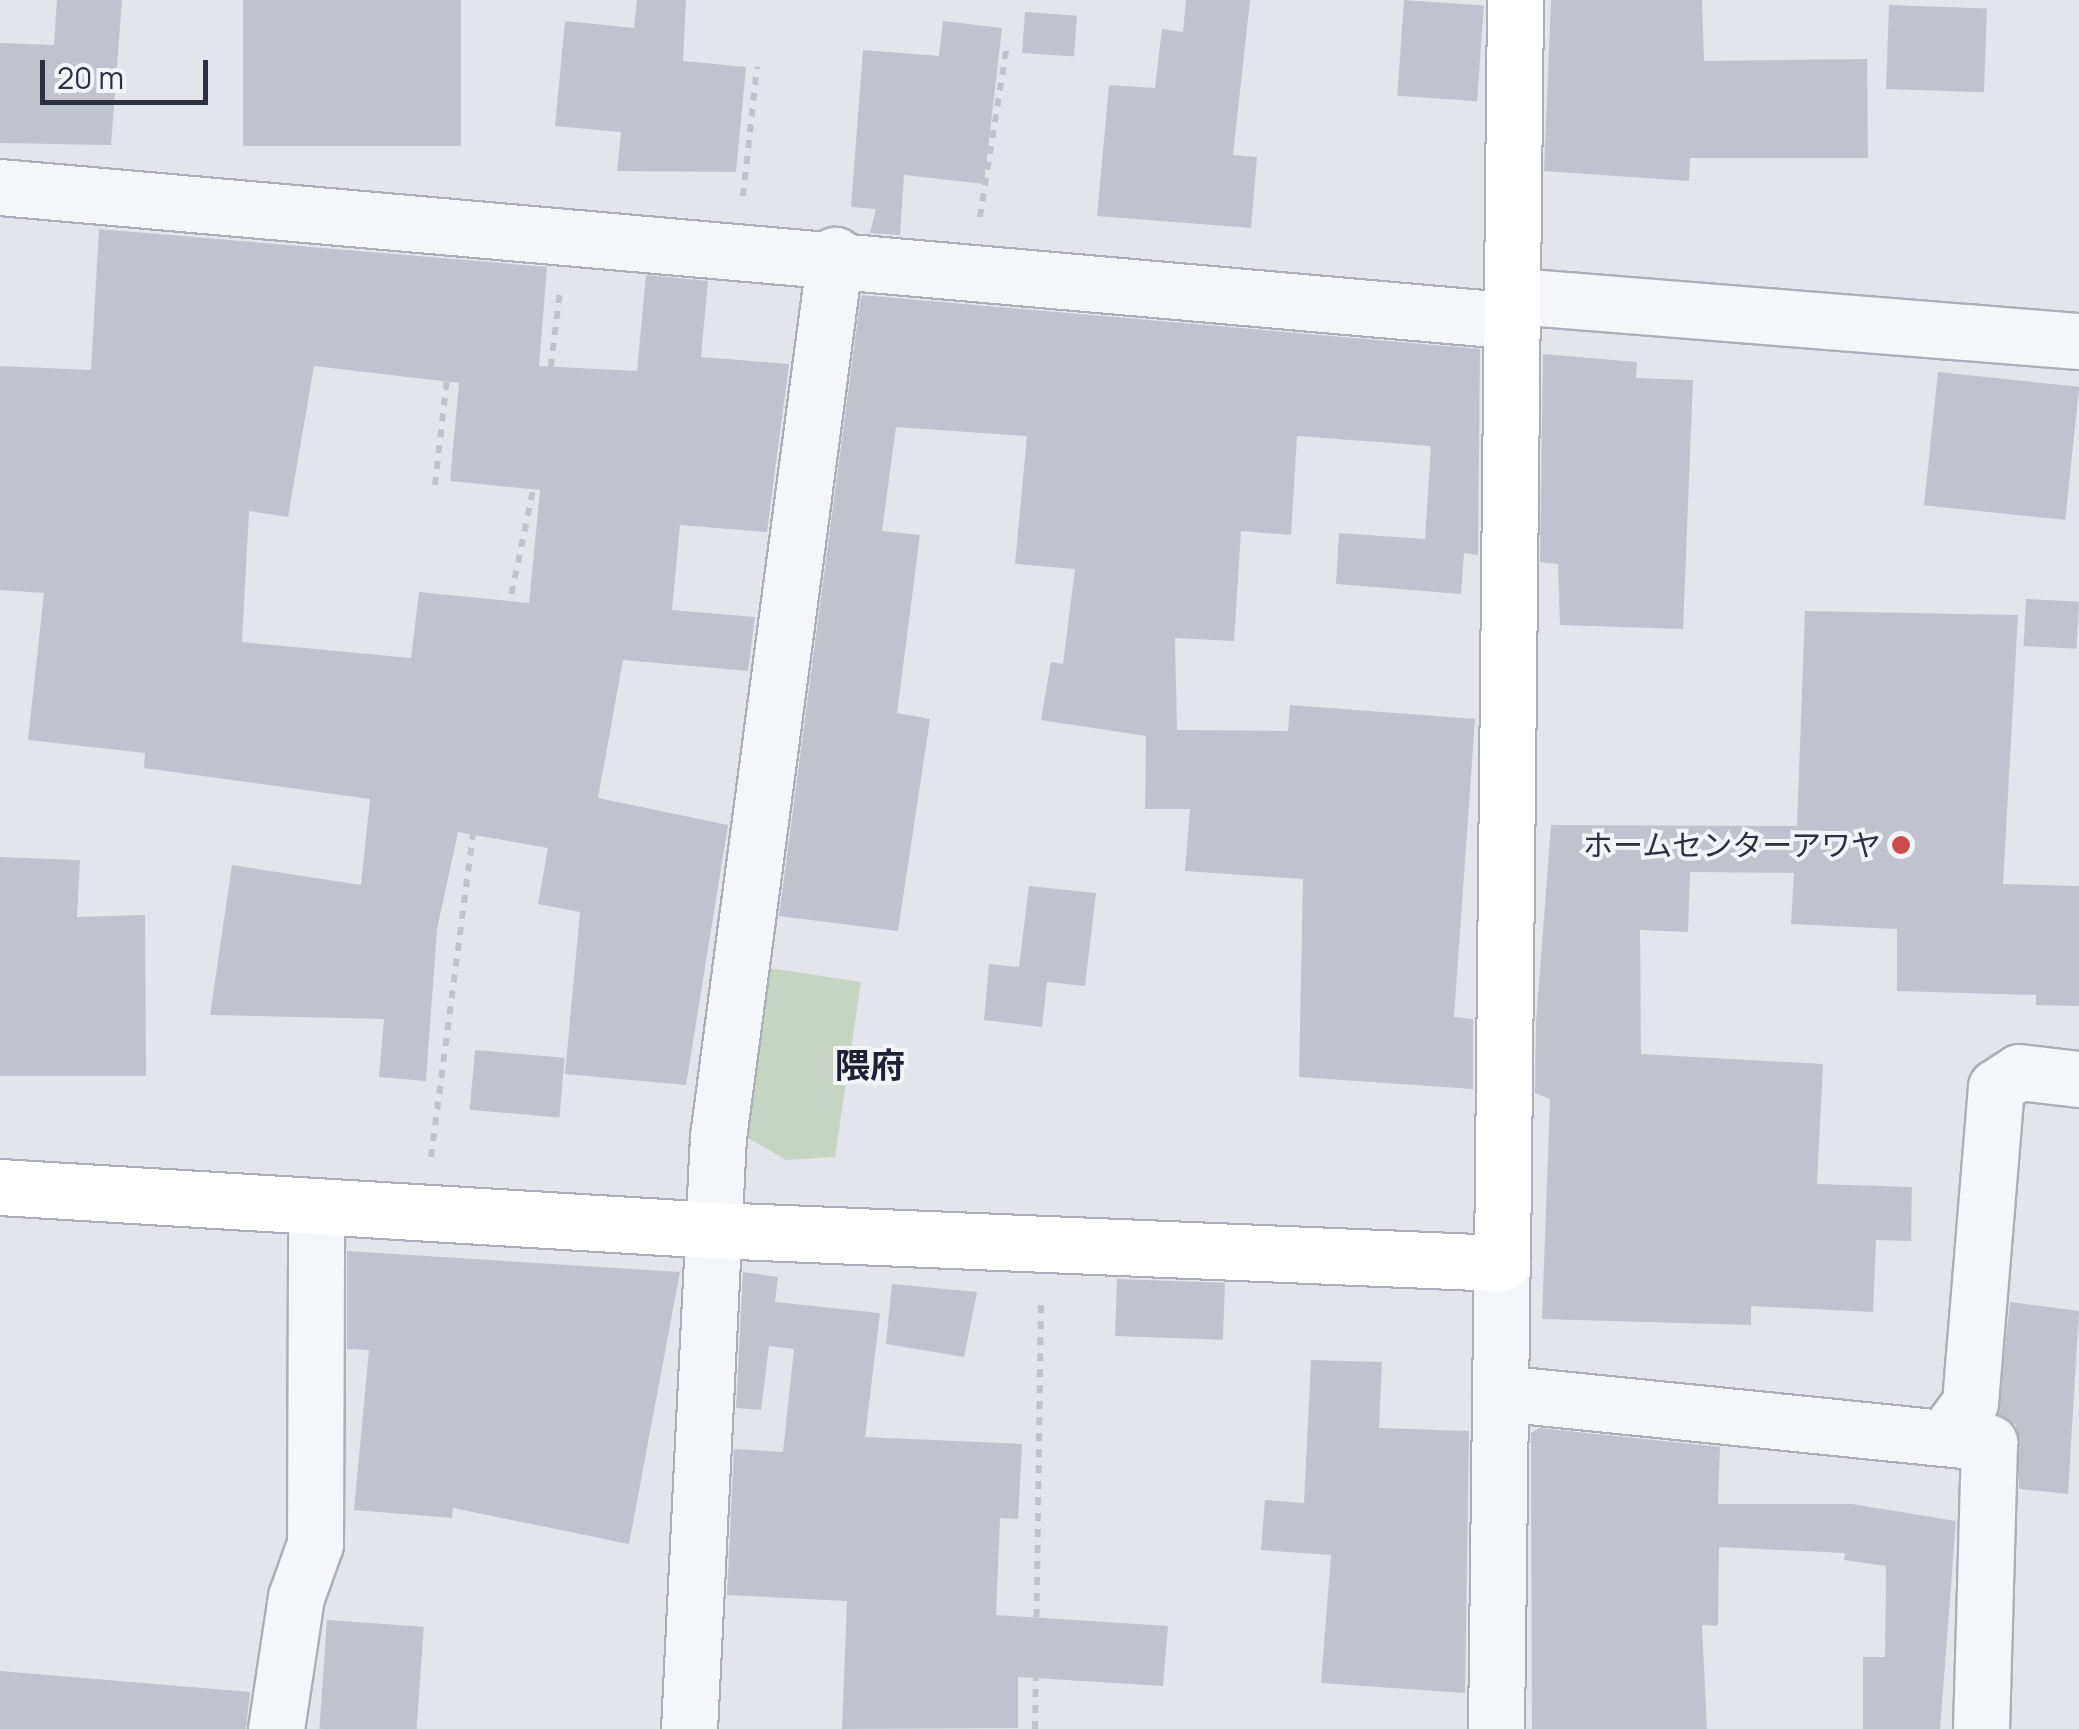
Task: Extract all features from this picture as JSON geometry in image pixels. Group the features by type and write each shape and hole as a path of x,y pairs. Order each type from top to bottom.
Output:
{"street":[{"path":"1496,1729 1515,0"},
{"path":"0,187 835,255 1493,318 1528,297 2079,341"},
{"path":"689,1729 713,1230 835,255"},
{"path":"1948,1434 1970,1403 1996,1087 2019,1072 2079,1079"},
{"path":"0,1187 713,1230 1502,1263"},
{"path":"276,1729 296,1598 315,1544 316,1209"},
{"path":"1500,1393 1948,1434 1989,1443 1981,1729"}],"path":[{"path":"973,268 1007,46"},
{"path":"738,247 756,67"},
{"path":"435,486 465,225"},
{"path":"424,1213 492,688 539,462 568,233"},
{"path":"1035,1729 1042,1244"}],"green space":[{"path":"763,967 861,982 835,1157 786,1160 748,1138"}],"building":[{"path":"57,0 122,0 111,145 0,143 0,43 54,45"},
{"path":"243,0 461,0 461,146 243,146"},
{"path":"637,0 686,0 683,61 746,67 736,172 617,171 621,132 555,126 565,21 634,28"},
{"path":"1186,0 1250,0 1233,155 1257,157 1251,228 1097,216 1109,85 1155,88 1162,29 1183,32"},
{"path":"1404,0 1484,6 1477,101 1397,96"},
{"path":"1551,0 1702,0 1704,61 1867,59 1868,158 1690,158 1689,181 1544,171"},
{"path":"1889,5 1987,8 1984,92 1886,89"},
{"path":"1025,12 1077,16 1074,57 1022,53"},
{"path":"943,21 1002,28 984,184 904,175 900,235 870,233 876,209 851,207 863,50 939,56"},
{"path":"99,229 547,267 539,366 637,371 646,275 708,281 701,357 789,364 767,532 680,525 672,610 755,617 748,671 623,660 598,798 728,825 686,1085 565,1074 580,912 538,904 548,848 458,832 437,929 426,1081 379,1077 384,1019 210,1015 232,865 361,885 370,799 144,768 145,753 28,740 44,593 0,590 0,366 91,370","holes":["314,366 459,383 450,481 540,490 529,603 419,592 411,658 242,642 249,511 288,517"]},
{"path":"861,295 1480,349 1478,555 1464,553 1461,594 1336,584 1339,533 1425,539 1431,446 1297,436 1291,535 1241,531 1234,641 1175,638 1177,730 1288,731 1290,705 1475,719 1454,1017 1473,1019 1473,1089 1299,1077 1303,879 1185,871 1190,809 1145,809 1146,736 1041,720 1051,662 1063,664 1075,569 1015,564 1027,436 896,427 882,531 920,535 897,713 930,719 898,931 779,916"},
{"path":"1543,354 1637,362 1636,378 1693,380 1683,629 1560,625 1558,564 1540,562"},
{"path":"1938,372 2079,387 2065,520 1924,505"},
{"path":"2026,599 2079,602 2076,649 2024,646"},
{"path":"1805,611 2018,615 2003,884 2079,886 2079,1006 2036,1005 2036,995 1897,991 1897,929 1791,924 1794,873 1690,872 1688,932 1640,930 1641,1054 1823,1064 1817,1184 1912,1187 1911,1241 1876,1240 1873,1312 1751,1306 1751,1325 1542,1319 1550,1099 1535,1093 1536,1023 1551,825 1797,826"},
{"path":"0,857 80,860 77,917 145,915 146,1076 0,1076"},
{"path":"1029,886 1096,893 1085,986 1047,982 1042,1027 984,1020 989,964 1019,967"},
{"path":"475,1050 565,1058 559,1118 470,1110"},
{"path":"347,1251 680,1272 629,1544 453,1508 452,1518 354,1510 369,1350 347,1349"},
{"path":"743,1272 778,1277 775,1302 880,1313 865,1437 1022,1444 1018,1519 1000,1518 996,1615 1168,1626 1163,1686 1018,1677 1018,1728 842,1729 847,1601 727,1595 734,1449 783,1452 794,1349 769,1346 761,1410 736,1408"},
{"path":"1117,1279 1225,1283 1223,1340 1115,1336"},
{"path":"892,1284 977,1292 964,1357 886,1344"},
{"path":"2010,1302 2079,1311 2068,1494 2019,1489 2016,1425 1998,1414"},
{"path":"1311,1360 1382,1362 1379,1428 1469,1431 1465,1693 1321,1683 1331,1555 1261,1550 1265,1500 1304,1503"},
{"path":"1539,1428 1720,1447 1718,1504 1852,1504 1956,1521 1940,1729 1863,1729 1863,1657 1885,1657 1886,1566 1844,1560 1845,1553 1719,1547 1718,1626 1702,1625 1707,1729 1532,1729 1531,1433"},
{"path":"327,1620 424,1627 417,1729 319,1729"},
{"path":"0,1671 250,1692 246,1729 0,1729"}],"place":[{"name":"ホームセンターアワヤ","path":"1901,845"}],"district":[{"name":"隈府","path":"870,1065"}]}
